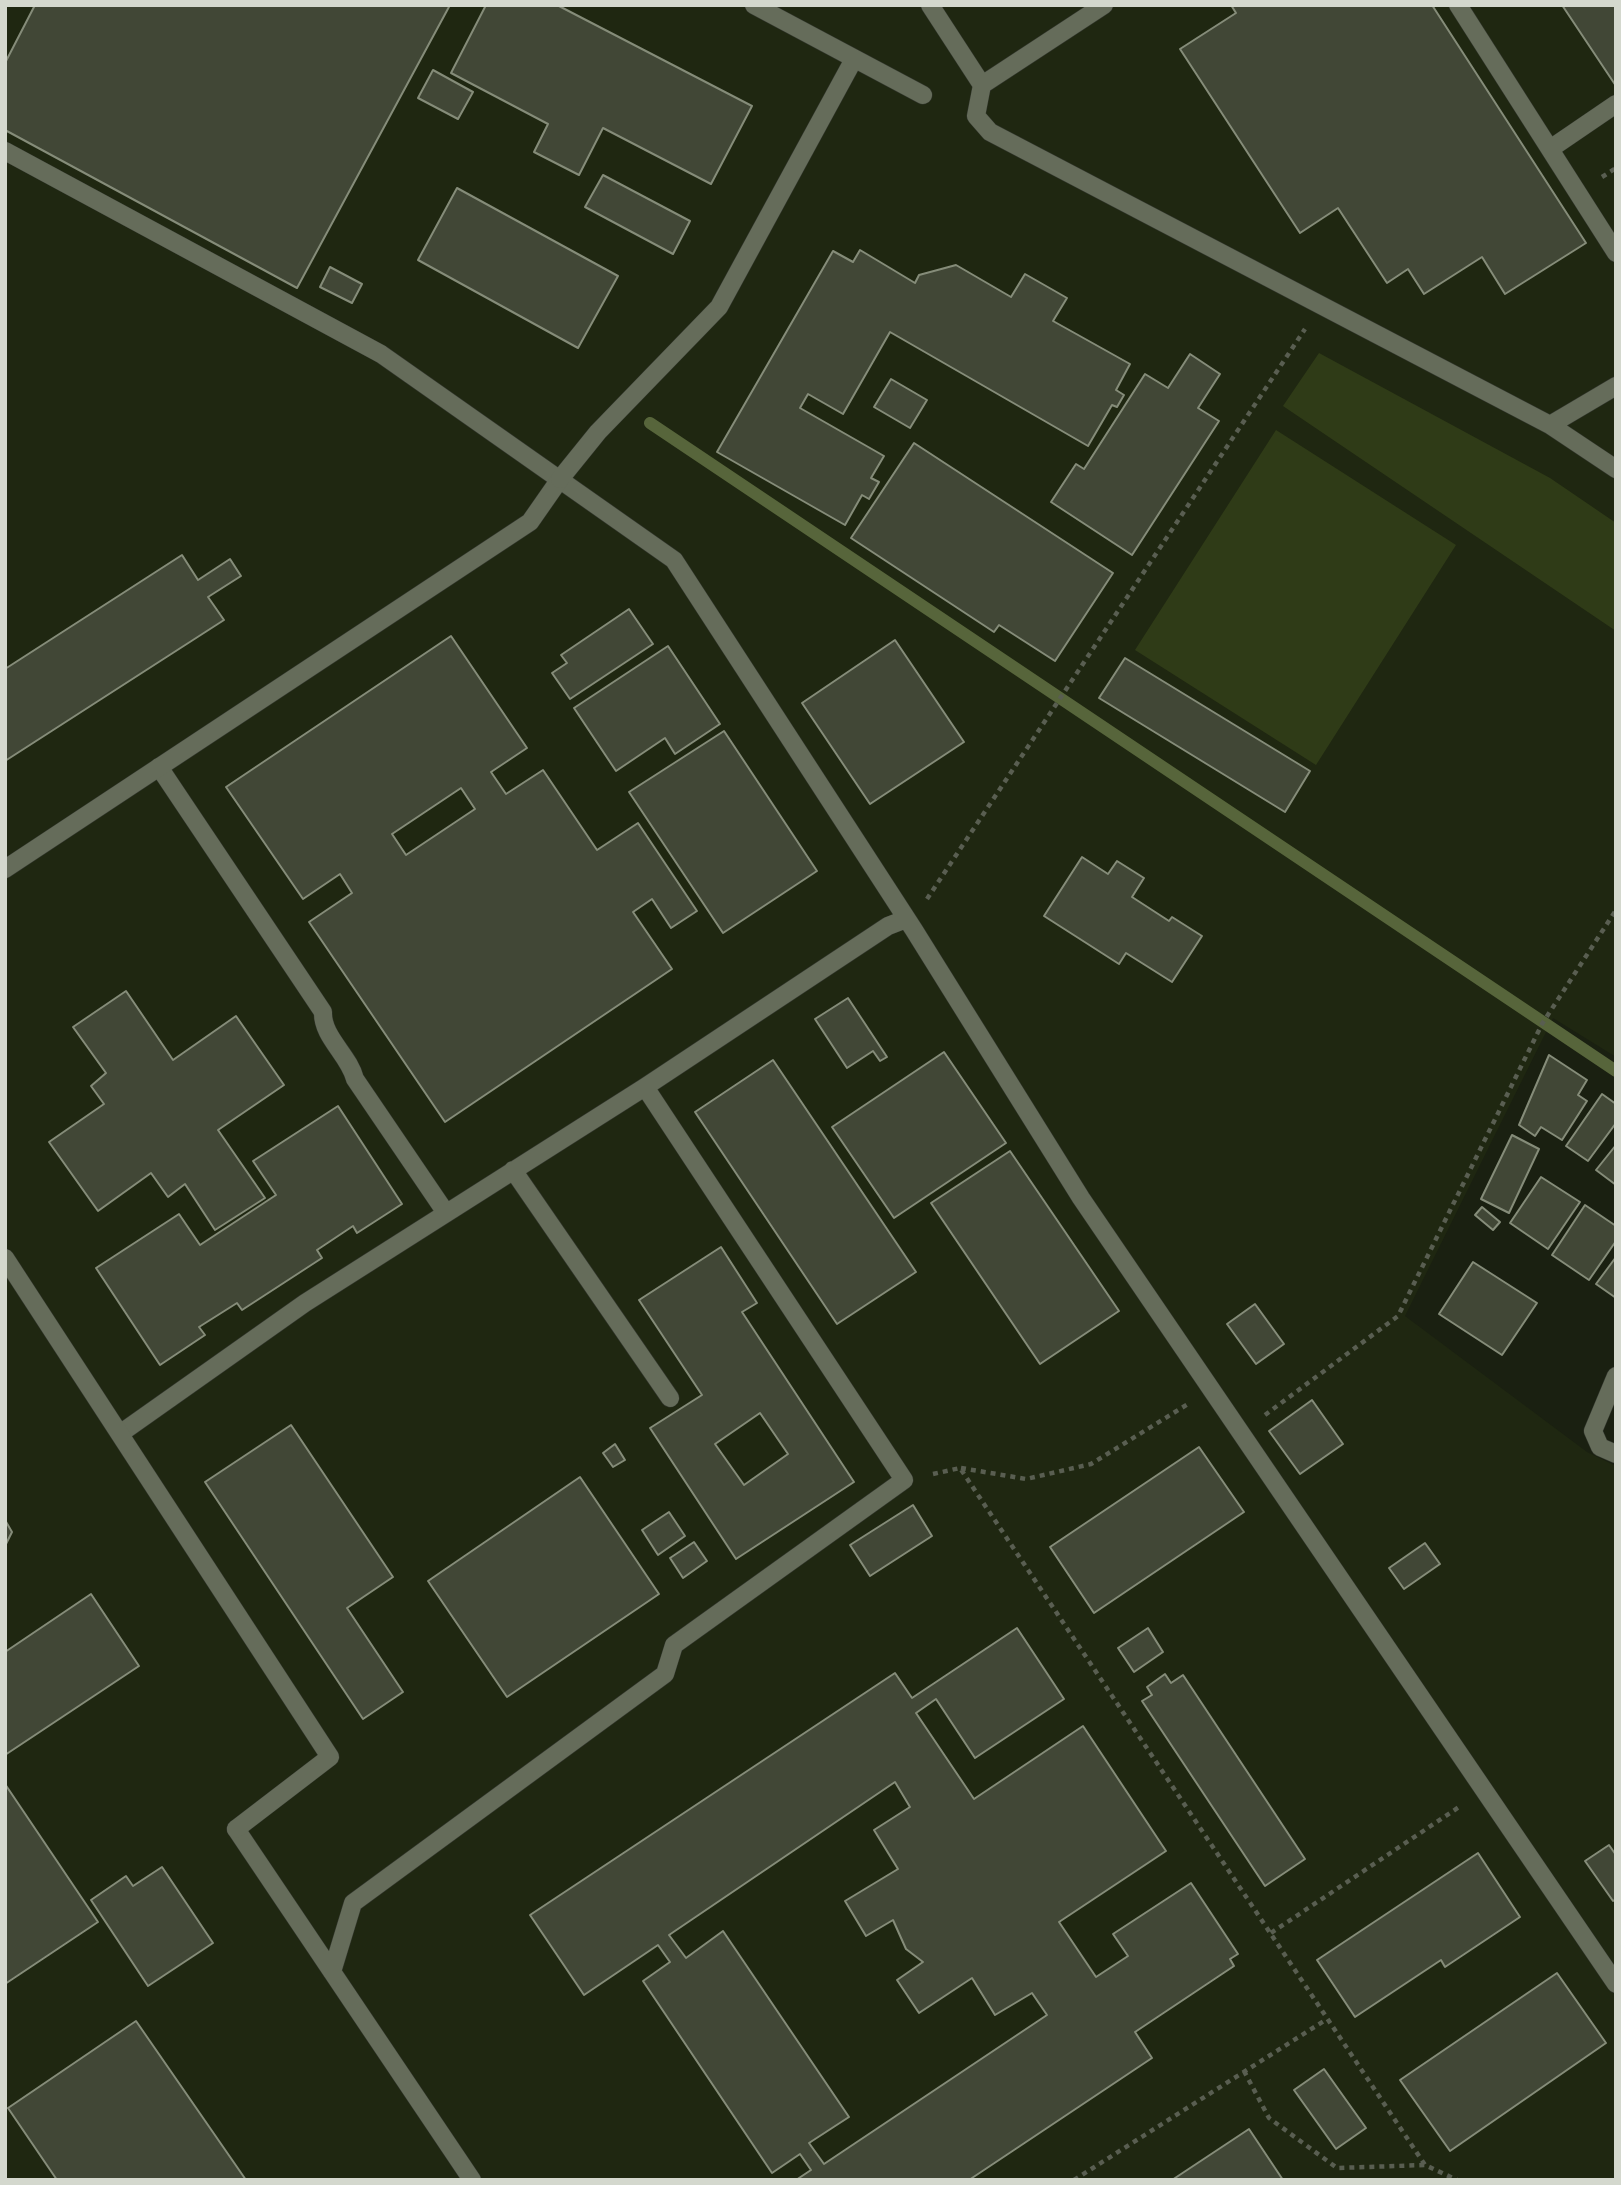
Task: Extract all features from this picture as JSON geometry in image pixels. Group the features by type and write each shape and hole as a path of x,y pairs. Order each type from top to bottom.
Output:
{"street":[{"path":"754,5 923,95"},
{"path":"930,5 982,85 976,116 990,132 1550,425 1616,469"},
{"path":"982,85 1104,5"},
{"path":"1458,5 1616,253"},
{"path":"5,869 530,522 598,432 719,307 854,60"},
{"path":"1550,149 1616,104"},
{"path":"5,151 380,354 674,560 906,919 1081,1198 1616,1984"},
{"path":"1550,425 1616,386"},
{"path":"159,767 323,1012 323,1023 352,1066 355,1079 446,1213"},
{"path":"121,1433 305,1303 645,1087 888,926 906,919"},
{"path":"332,1972 353,1903 664,1674 674,1645 904,1480 645,1087"},
{"path":"513,1170 670,1398"},
{"path":"5,1258 330,1757 236,1829 472,2180"},
{"path":"1616,1376 1593,1431 1600,1447 1616,1454"}],"path":[{"path":"906,919 923,906 1320,306"},
{"path":"1242,1432 1398,1316 1542,1024 1616,911"},
{"path":"904,1480 960,1468 1026,1479 1091,1464 1211,1390"},
{"path":"960,1468 1425,2165"},
{"path":"1271,1933 1483,1790"},
{"path":"1074,2180 1327,2019"},
{"path":"1244,2071 1269,2118 1337,2168 1425,2165 1457,2180"}],"shaded area":[{"path":"5,5 1616,5 1616,1057 1553,1018 1405,1316 1587,1452 1616,1466 1616,2180 5,2180"},
{"path":"1319,353 1550,478 1616,523 1616,631 1283,406"},
{"path":"1276,430 1456,545 1316,765 1135,650"}],"building":[{"path":"35,5 450,5 297,288 5,130 5,63"},
{"path":"486,5 557,5 752,106 711,184 603,128 579,175 534,152 548,124 451,73"},
{"path":"1231,5 1432,5 1586,243 1505,294 1482,257 1424,294 1408,269 1387,283 1338,208 1300,233 1180,49 1236,13"},
{"path":"1562,5 1616,5 1616,86"},
{"path":"433,70 473,92 458,119 418,98"},
{"path":"603,175 690,221 673,254 585,207"},
{"path":"457,188 618,276 578,348 418,260"},
{"path":"860,250 915,283 919,275 956,265 1011,297 1025,274 1067,298 1053,321 1130,364 1116,390 1124,395 1117,407 1112,405 1088,446 890,332 843,414 808,394 800,408 884,456 871,478 879,482 869,499 862,495 845,525 717,452 833,251 853,262"},
{"path":"330,267 362,284 352,303 320,287"},
{"path":"1190,354 1220,374 1198,408 1219,421 1132,555 1051,502 1076,464 1084,469 1145,374 1168,388"},
{"path":"891,379 927,400 910,428 874,407"},
{"path":"914,443 1113,573 1055,661 999,625 994,632 851,538"},
{"path":"182,555 198,580 230,559 241,576 208,597 224,620 5,761 5,669"},
{"path":"629,609 653,644 570,699 552,673 567,663 561,655"},
{"path":"451,636 527,748 491,772 506,794 543,770 597,850 638,823 697,911 671,928 652,899 633,912 672,969 445,1122 309,922 352,893 340,874 303,899 226,787","holes":["461,788 475,809 406,855 392,834"]},
{"path":"895,640 964,742 870,804 802,703"},
{"path":"668,646 720,724 675,754 665,738 616,771 574,708"},
{"path":"1125,658 1310,771 1285,812 1099,698"},
{"path":"724,731 817,871 723,933 629,792"},
{"path":"1082,857 1108,874 1117,861 1144,878 1132,897 1169,921 1172,917 1202,936 1172,982 1126,953 1119,964 1044,916"},
{"path":"126,991 173,1060 236,1016 284,1085 218,1130 265,1198 215,1230 185,1184 168,1197 151,1173 98,1211 49,1142 104,1104 91,1086 106,1073 73,1027"},
{"path":"848,998 887,1057 880,1061 873,1051 847,1068 815,1019"},
{"path":"944,1052 1006,1143 894,1218 832,1127"},
{"path":"1549,1055 1587,1080 1578,1095 1587,1101 1562,1140 1541,1127 1535,1136 1519,1125"},
{"path":"773,1060 916,1272 837,1324 695,1112"},
{"path":"1602,1094 1616,1104 1616,1123 1588,1161 1566,1146"},
{"path":"338,1106 402,1204 357,1233 353,1226 317,1250 322,1258 242,1310 237,1303 199,1327 205,1335 160,1365 96,1268 179,1214 200,1245 276,1195 253,1161"},
{"path":"1512,1135 1539,1149 1509,1213 1481,1199"},
{"path":"1616,1145 1616,1185 1596,1170"},
{"path":"1010,1151 1119,1311 1040,1364 931,1203"},
{"path":"1541,1177 1580,1202 1548,1249 1510,1223"},
{"path":"1585,1205 1616,1226 1616,1241 1589,1280 1552,1255"},
{"path":"1482,1207 1500,1222 1493,1230 1475,1215"},
{"path":"721,1247 757,1303 742,1312 854,1482 736,1559 650,1428 702,1395 639,1300","holes":["760,1413 788,1454 744,1485 715,1444"]},
{"path":"1616,1257 1616,1298 1596,1284"},
{"path":"1473,1262 1537,1303 1502,1355 1439,1314"},
{"path":"1255,1304 1284,1344 1256,1364 1227,1324"},
{"path":"1312,1400 1343,1444 1300,1474 1269,1431"},
{"path":"291,1425 393,1577 347,1608 403,1692 363,1719 205,1482"},
{"path":"615,1444 625,1460 613,1467 603,1453"},
{"path":"1199,1447 1244,1512 1094,1613 1050,1547"},
{"path":"580,1477 659,1594 507,1697 428,1581"},
{"path":"913,1505 932,1536 870,1576 850,1545"},
{"path":"669,1512 685,1536 658,1555 642,1530"},
{"path":"5,1520 12,1532 5,1546"},
{"path":"694,1542 707,1561 683,1578 670,1558"},
{"path":"1425,1543 1440,1564 1404,1589 1389,1568"},
{"path":"91,1594 139,1666 5,1755 5,1652"},
{"path":"1017,1628 1064,1699 975,1758 936,1699 916,1713 974,1799 1083,1726 1166,1851 1059,1922 1096,1977 1128,1956 1113,1934 1191,1883 1238,1954 1230,1959 1234,1966 1135,2032 1152,2058 969,2180 796,2180 811,2170 800,2154 772,2173 643,1981 670,1962 658,1945 584,1995 530,1915 895,1673 912,1698","holes":["895,1782 910,1807 874,1830 898,1869 845,1901 866,1936 893,1920 906,1949 923,1962 897,1980 919,2013 972,1978 995,2015 1032,1993 1047,2015 824,2164 809,2143 849,2117 723,1931 686,1958 669,1935"]},
{"path":"1148,1628 1163,1652 1134,1672 1118,1648"},
{"path":"1165,1674 1171,1683 1183,1675 1305,1859 1265,1886 1142,1701 1152,1695 1147,1687"},
{"path":"5,1784 98,1922 5,1984"},
{"path":"1609,1845 1616,1855 1616,1899 1613,1901 1585,1861"},
{"path":"1478,1853 1520,1917 1445,1967 1441,1960 1355,2017 1317,1960"},
{"path":"162,1867 213,1943 148,1986 91,1900 126,1876 133,1886"},
{"path":"1557,1973 1606,2043 1450,2151 1400,2080"},
{"path":"136,2021 246,2180 57,2180 8,2108"},
{"path":"1324,2069 1366,2128 1336,2149 1294,2090"},
{"path":"1249,2129 1283,2180 1172,2180"}],"waterway":[{"path":"650,423 1616,1071"}]}
